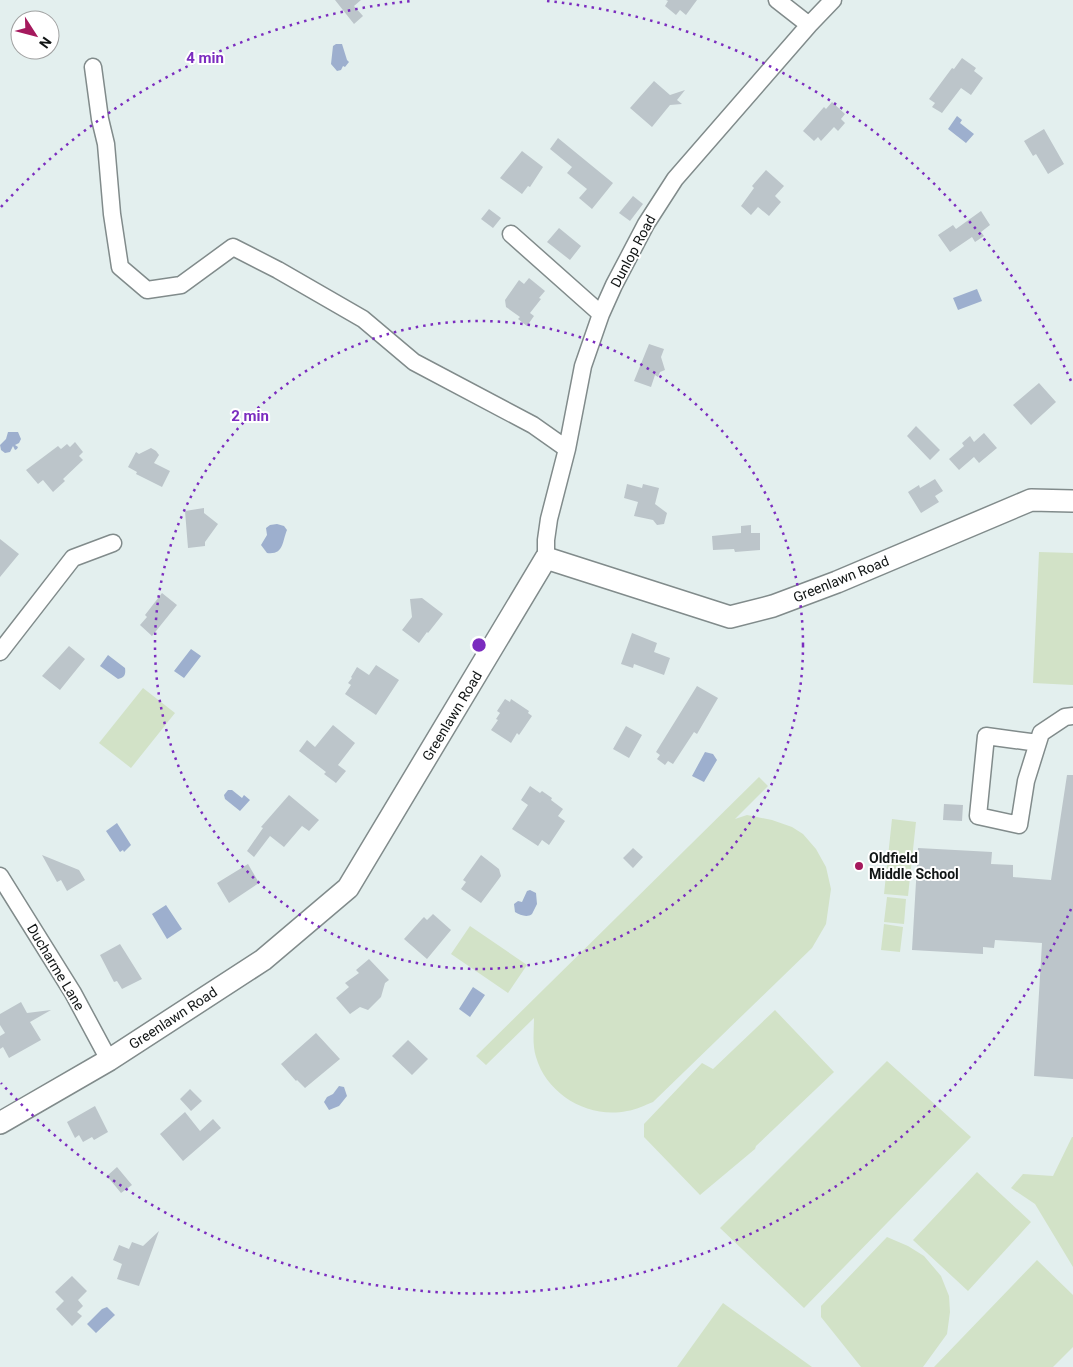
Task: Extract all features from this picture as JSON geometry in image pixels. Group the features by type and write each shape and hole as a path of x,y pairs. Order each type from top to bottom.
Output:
{"main road":[{"name":"Greenlawn Road","path":"0,1123 109,1060 264,960 348,888 546,558 730,617 773,606 837,582 1031,500 1073,501"}],"street":[{"path":"777,0 810,24"},
{"name":"Dunlop Road","path":"546,558 549,519 567,449 583,366 600,314 646,224 675,179 833,0"},
{"path":"93,67 100,119 106,144 112,214 120,267 147,290 181,286 233,247 278,270 363,319 414,362 533,425 567,449"},
{"path":"511,234 600,314"},
{"path":"0,652 73,558 113,543"},
{"path":"1038,743 986,736 978,816 1019,825 1026,781 1038,743 1041,733 1065,717 1073,716"},
{"name":"Ducharme Lane","path":"0,876 73,993 109,1060"}],"green space":[{"path":"1039,552 1073,553 1073,685 1033,683"},
{"path":"143,688 175,713 131,768 99,743"},
{"path":"759,777 768,786 735,819 747,815 772,820 792,827 803,834 816,849 826,867 831,889 826,924 812,948 653,1102 634,1110 613,1113 598,1111 571,1101 560,1093 542,1071 536,1057 534,1018 486,1065 476,1056"},
{"path":"892,819 916,822 908,896 884,894"},
{"path":"887,897 906,899 904,924 884,922"},
{"path":"884,924 903,927 900,952 881,950"},
{"path":"470,926 527,965 508,993 451,954"},
{"path":"775,1010 834,1072 755,1149 700,1195 644,1137 644,1124 702,1063 713,1069"},
{"path":"887,1061 971,1137 804,1308 720,1228"},
{"path":"1072,1137 1073,1267 1035,1204 1011,1188 1023,1174 1053,1176"},
{"path":"977,1172 1031,1222 968,1291 913,1240"},
{"path":"887,1237 908,1246 924,1256 941,1276 949,1296 950,1312 947,1334 923,1367 861,1367 821,1317 821,1306"},
{"path":"1037,1260 1073,1295 1073,1347 1053,1367 934,1367"},
{"path":"723,1303 812,1367 677,1367"}],"water":[{"path":"342,44 349,62 341,70 337,71 331,64 333,46"},
{"path":"957,116 962,120 960,123 974,134 966,143 948,129"},
{"path":"977,289 982,301 958,310 953,298"},
{"path":"8,432 18,432 21,439 15,445 18,447 17,449 15,450 13,446 10,452 5,453 1,450 0,445 6,439"},
{"path":"277,524 284,526 287,530 282,547 277,552 267,553 261,545 267,535 266,528"},
{"path":"191,649 201,656 184,678 174,671"},
{"path":"108,655 125,668 125,674 122,678 118,679 100,666"},
{"path":"705,752 713,754 717,760 704,782 692,776"},
{"path":"228,790 232,790 242,798 244,795 250,800 240,811 225,799 224,795"},
{"path":"117,823 131,845 124,852 123,850 120,852 106,831"},
{"path":"530,890 536,893 537,904 532,914 526,916 515,912 514,904 518,901 522,902 527,891"},
{"path":"166,905 182,929 167,939 152,914"},
{"path":"473,987 485,995 470,1017 459,1009"},
{"path":"339,1086 344,1087 347,1096 339,1106 329,1110 324,1102"},
{"path":"107,1307 115,1315 96,1333 87,1324 102,1309"}],"building":[{"path":"335,0 361,0 354,6 363,16 354,24"},
{"path":"666,0 697,0 686,15 680,10 676,15 665,6 668,1"},
{"path":"962,58 976,68 974,71 983,78 971,95 961,88 942,113 932,107 935,103 929,99 952,68 954,69"},
{"path":"654,81 670,95 685,90 677,100 682,104 670,105 652,127 630,108"},
{"path":"832,102 845,114 841,119 845,123 838,131 834,127 821,141 818,137 814,141 803,131 824,107 826,109"},
{"path":"1044,129 1064,164 1048,174 1036,154 1033,156 1024,141"},
{"path":"558,138 613,183 592,209 579,198 587,189 567,173 572,167 550,149"},
{"path":"522,151 543,167 530,187 528,186 522,194 500,178"},
{"path":"766,170 784,186 775,196 781,202 769,216 758,207 751,215 741,206 754,188 752,186"},
{"path":"633,196 643,204 630,221 619,213"},
{"path":"489,209 501,218 493,228 481,219"},
{"path":"981,211 990,225 981,232 984,236 975,242 972,237 950,252 938,235 953,225 956,229"},
{"path":"559,228 581,246 570,260 547,242"},
{"path":"529,278 545,291 530,313 534,316 527,326 518,319 520,317 506,307 505,300 519,280 524,284"},
{"path":"649,344 664,349 661,357 665,370 660,372 658,377 655,375 651,387 634,381"},
{"path":"1039,383 1056,402 1031,425 1013,405"},
{"path":"916,426 940,450 930,460 907,436"},
{"path":"984,433 997,448 979,463 974,457 959,470 949,459 964,446 962,443 970,436 974,442"},
{"path":"75,442 83,452 79,456 83,460 63,479 65,481 53,492 43,480 38,484 26,470 58,446 61,449 67,444 70,447"},
{"path":"151,448 159,455 154,463 170,471 162,487 136,474 137,472 128,467 136,452 139,454"},
{"path":"935,479 943,491 935,496 939,502 921,513 908,492 919,485 920,488"},
{"path":"627,484 642,488 643,484 659,488 655,504 667,513 664,524 657,525 653,520 634,516 638,502 624,498"},
{"path":"204,508 204,513 218,524 205,542 205,546 188,548 185,511"},
{"path":"751,525 751,533 760,533 760,550 735,552 734,549 713,550 712,536 741,533 741,526"},
{"path":"0,539 19,554 0,577"},
{"path":"162,593 177,605 152,636 140,625 147,617 145,615"},
{"path":"422,598 443,614 419,643 402,630 412,617 410,599"},
{"path":"632,633 657,643 654,652 670,658 664,675 634,664 633,668 621,664"},
{"path":"69,646 85,659 60,690 42,676"},
{"path":"376,665 399,680 376,715 345,694 351,685 348,683 357,667 369,675"},
{"path":"697,686 718,698 697,734 694,732 673,764 668,761 665,765 657,759 660,755 656,752"},
{"path":"505,699 510,702 511,699 529,711 528,713 532,716 511,743 491,730 498,720 496,719 500,713 497,711"},
{"path":"333,725 355,743 338,765 346,771 336,783 324,774 326,772 299,751 307,740 315,747"},
{"path":"626,726 642,735 629,758 613,749"},
{"path":"1067,775 1073,775 1073,1079 1034,1076 1042,943 995,940 994,948 983,947 983,954 912,950 918,848 992,852 991,864 1013,865 1013,877 1051,880"},
{"path":"530,786 540,793 542,791 563,809 558,816 565,821 549,845 542,840 538,846 512,829 528,805 521,800"},
{"path":"289,795 319,820 309,831 302,826 284,847 270,836 254,857 247,851 263,828 261,827"},
{"path":"944,804 963,805 962,821 943,820"},
{"path":"633,848 643,857 633,868 623,858"},
{"path":"42,855 79,870 85,880 67,891 61,880 57,882"},
{"path":"481,855 499,869 501,876 481,903 461,889 466,882 463,880"},
{"path":"248,864 259,883 229,903 217,883"},
{"path":"433,914 451,930 427,959 404,939 424,917 427,920"},
{"path":"120,944 142,979 122,989 117,981 114,982 100,955"},
{"path":"369,959 389,980 385,983 381,997 368,1010 360,1007 350,1014 336,998 349,987 345,983 359,973 356,970"},
{"path":"21,1002 27,1013 51,1010 30,1022 41,1040 9,1058 3,1047 0,1049 0,1036 5,1033 0,1025 0,1014"},
{"path":"316,1033 340,1059 305,1088 281,1064"},
{"path":"408,1040 428,1059 412,1075 392,1056"},
{"path":"190,1089 202,1101 191,1111 180,1099"},
{"path":"95,1106 108,1132 94,1140 92,1137 83,1142 79,1135 75,1138 67,1122"},
{"path":"185,1112 200,1131 213,1119 221,1128 183,1161 160,1134"},
{"path":"117,1167 132,1185 121,1193 107,1176"},
{"path":"159,1231 139,1286 117,1279 122,1264 113,1260 119,1245 129,1249 132,1242 143,1246"},
{"path":"72,1276 87,1291 78,1300 83,1306 77,1312 82,1316 72,1326 56,1309 64,1301 55,1292"}],"place":[{"name":"Oldfield Middle School","path":"859,866"}]}
